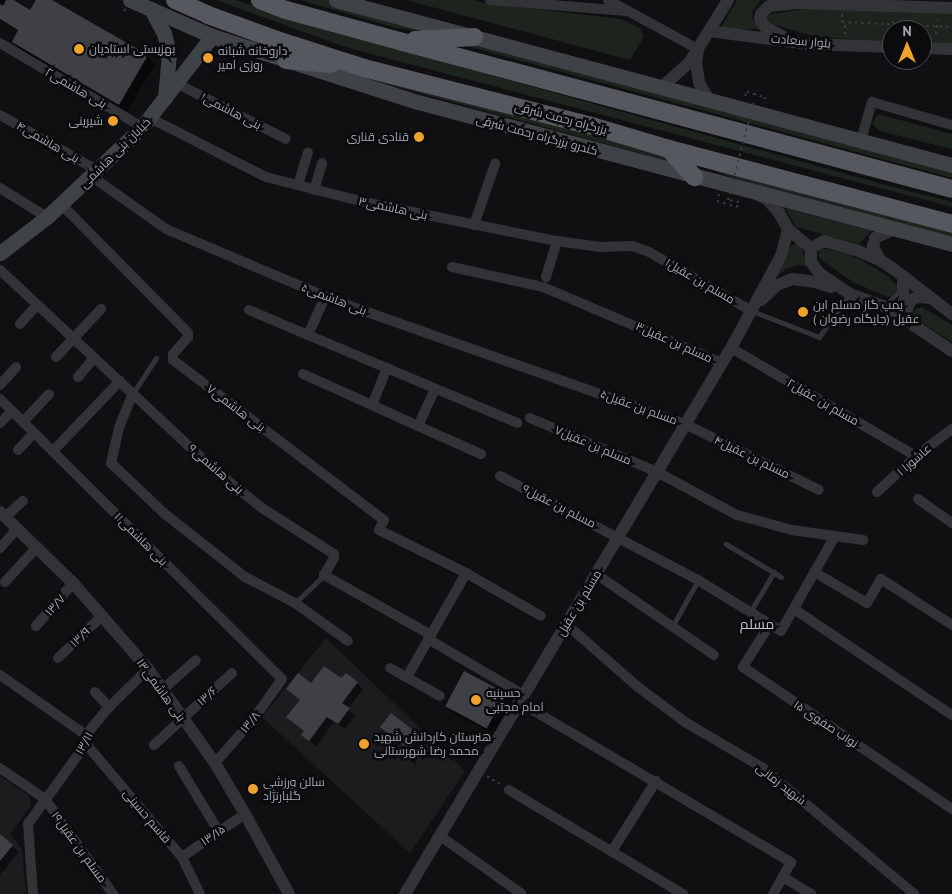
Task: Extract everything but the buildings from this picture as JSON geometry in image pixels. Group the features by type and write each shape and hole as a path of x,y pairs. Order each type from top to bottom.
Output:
{"highway":[{"name":"بزرگراه رحمت شرقی","path":"175,0 208,15 277,40 364,68 592,126 669,149 952,224"},
{"path":"260,0 286,10 399,41 952,189"},
{"path":"399,41 474,37"},
{"path":"286,60 364,68"},
{"path":"669,149 694,177"}],"main road":[{"path":"336,0 952,165"},
{"name":"کندرو بزرگراه رحمت شرقی","path":"128,4 151,9 212,36 418,102 694,177 952,244"},
{"path":"151,9 164,33 169,54 165,98"},
{"name":"خیابان بنی هاشمی","path":"0,253 48,217 146,122 212,36"}],"street":[{"path":"490,0 627,11"},
{"path":"608,0 698,49"},
{"path":"662,87 689,63 728,0"},
{"path":"808,44 778,36 765,27 760,19 761,14 769,6 795,2 952,8"},
{"name":"بلوار سعادت","path":"710,31 808,44 882,47"},
{"name":"۲بنی هاشمی","path":"0,43 146,122"},
{"path":"932,48 952,49"},
{"path":"698,49 696,63 699,83 710,101"},
{"name":"بنی هاشمی۱","path":"176,83 286,139"},
{"path":"861,140 872,102 952,125"},
{"name":"۴بنی هاشمی","path":"0,115 94,173"},
{"name":"بنی هاشمی۳","path":"146,122 266,177 298,186 557,242 601,247 632,246 649,252"},
{"path":"298,186 308,153"},
{"path":"314,190 322,163"},
{"path":"474,225 495,164"},
{"name":"بنی هاشمی۵","path":"94,173 166,228 325,297 593,390"},
{"path":"0,188 48,217"},
{"path":"748,191 767,200 780,214 788,228 811,248 811,262 820,274 850,294"},
{"name":"بنی هاشمی۷","path":"61,204 188,333 188,338 172,354 173,360 384,520 379,530 466,573"},
{"name":"مسلم بن عقیل","path":"405,894 731,348 781,256 788,228"},
{"path":"880,260 873,246 875,238 894,229"},
{"path":"811,248 824,241 856,250 880,260 952,314"},
{"path":"546,277 557,242"},
{"name":"مسلم بن عقیل۱","path":"649,252 750,310"},
{"name":"مسلم بن عقیل۳","path":"452,267 543,287 626,320 722,363"},
{"name":"بنی هاشمی۹","path":"0,270 218,473 262,508 334,554 334,558 324,575"},
{"path":"888,308 903,294 903,276"},
{"path":"750,310 777,285 793,279 815,282 888,308 952,351"},
{"path":"308,335 325,297"},
{"path":"906,320 907,308 911,300 918,297 930,298"},
{"path":"20,324 37,305"},
{"path":"56,357 101,309"},
{"path":"248,310 517,423"},
{"name":"مسلم بن عقیل۲","path":"731,348 916,456"},
{"path":"78,377 94,358"},
{"path":"0,384 16,367"},
{"path":"372,405 387,368"},
{"path":"303,374 481,454"},
{"path":"53,451 120,381"},
{"path":"418,426 435,388"},
{"name":"مسلم بن عقیل۵","path":"593,390 685,424"},
{"path":"133,393 119,428 111,463 166,514 245,577 295,603 348,641"},
{"path":"23,422 49,394"},
{"name":"بنی هاشمی۱۱","path":"0,399 282,679"},
{"path":"0,423 12,411"},
{"name":"مسلم بن عقیل۷","path":"530,418 657,472 738,514 792,530 863,540"},
{"name":"مسلم بن عقیل۴","path":"685,424 819,490"},
{"name":"عاشورا ۱","path":"877,492 916,456 952,429"},
{"path":"18,450 34,433"},
{"name":"مسلم بن عقیل۹","path":"500,476 698,580 770,624"},
{"path":"918,499 952,523"},
{"path":"3,515 23,501"},
{"name":"بنی هاشمی۱۳","path":"3,515 73,583 103,615 148,669 215,763 246,814 289,894"},
{"path":"0,548 17,529"},
{"path":"770,624 781,631 835,536"},
{"path":"5,582 36,548"},
{"path":"814,572 867,603 881,579 952,625"},
{"path":"407,677 466,573 541,616"},
{"path":"596,574 673,625 714,655"},
{"path":"324,575 429,637 616,758 791,862 773,894"},
{"name":"۱۳/۷","path":"36,626 73,583"},
{"path":"794,609 952,715"},
{"name":"۱۳/۹","path":"58,658 103,615"},
{"name":"شهید زمانی","path":"566,624 638,687 684,722 764,768 914,894"},
{"name":"نواب صفوی ۱۵","path":"770,624 743,667 952,809"},
{"path":"162,690 196,660"},
{"path":"390,668 440,696"},
{"name":"۱۳/۱۱","path":"33,894 28,824 109,707 148,669"},
{"name":"۱۳/۶","path":"154,745 232,673"},
{"name":"قاسم حسینی","path":"0,675 86,739 182,857 200,894"},
{"name":"۱۳/۸","path":"215,763 252,721 282,679"},
{"path":"94,692 109,707"},
{"path":"179,766 219,832"},
{"name":"مسلم بن عقیل۱۹","path":"0,768 45,800 113,894"},
{"path":"612,851 656,781"},
{"path":"510,790 684,894"},
{"name":"۱۳/۱۵","path":"182,857 246,814"},
{"path":"440,836 522,894"},
{"path":"783,877 811,894"}],"lane":[{"path":"750,310 819,337 850,294"},
{"path":"133,393 156,358"},
{"path":"726,544 781,577"},
{"path":"750,612 774,572"},
{"path":"295,603 324,575"},
{"path":"673,625 698,580"}],"path":[{"path":"843,5 842,22 882,24"},
{"path":"936,34 937,20"},
{"path":"932,26 952,27"},
{"path":"717,201 737,207 739,202 728,200 754,101 764,104 765,98 747,92"},
{"path":"479,770 510,790"}],"shaded area":[{"path":"216,0 236,0 300,22 952,202 952,207 345,47"},
{"path":"300,0 331,0 441,33 396,28"},
{"path":"406,0 475,0 483,3 621,19 640,28 644,36 630,60"},
{"path":"737,0 761,0 752,12 753,21 763,29 724,29 722,26"},
{"path":"818,7 952,12 952,45 932,44 932,20 882,20 882,41 817,37 768,23 765,18 771,14"},
{"path":"459,44 476,44 952,172 952,178"},
{"path":"335,70 358,73 665,155 673,162"},
{"path":"878,114 952,134 952,149 880,131 872,124"},
{"path":"705,164 952,232 952,237 750,183 719,173"},
{"path":"785,208 871,231 859,244 796,227"},
{"path":"795,244 800,246 810,267 797,265 786,269 773,280 790,247"},
{"path":"821,248 845,253 863,261 889,277 898,287 897,291 893,296 887,297 853,282 818,256"},
{"path":"922,307 952,325 952,342 913,317 914,310"},
{"name":"هنرستان کاردانش شهید محمد رضا شهرستانی","path":"326,638 465,771 410,853 262,717"},
{"path":"0,776 29,796 31,805 10,834 22,849 26,894 0,894"}],"place":[{"name":"بهزیستی استادیان","path":"79,49"},
{"name":"داروخانه شبانه روزی امیر","path":"208,58"},
{"name":"شیرینی","path":"113,121"},
{"name":"قنادی قناری","path":"419,137"},
{"name":"پمپ گاز مسلم ابن عقیل (جایگاه رضوان )","path":"803,312"},
{"name":"حسینیه امام مجتبی","path":"476,700"},
{"name":"هنرستان کاردانش شهید محمد رضا شهرستانی","path":"364,744"},
{"name":"سالن ورزشی گلبارنژاد","path":"253,789"}],"district":[{"name":"مسلم","path":"757,624"}]}
